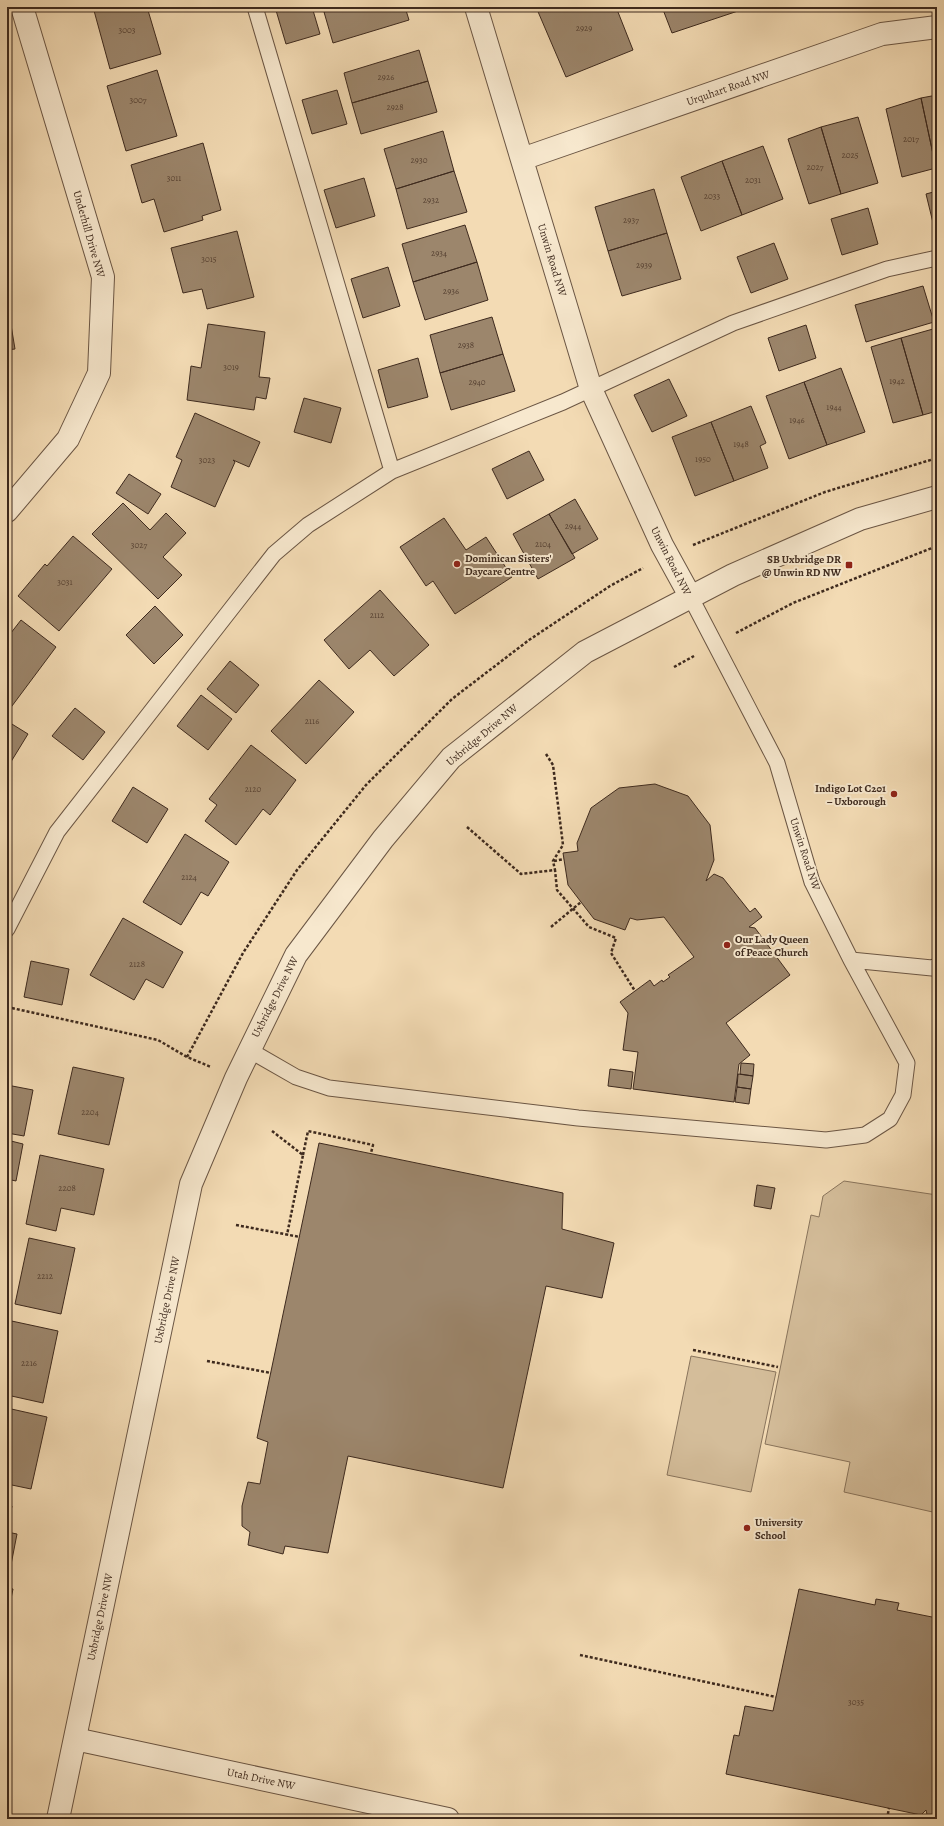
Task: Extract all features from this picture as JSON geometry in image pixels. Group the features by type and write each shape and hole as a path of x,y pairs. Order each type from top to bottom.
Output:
{"street":[{"name":"Underhill Drive NW","path":"7,511 68,439 99,373 103,277 22,7"},
{"name":"Unwin Road NW","path":"476,7 591,389 662,545 690,596"},
{"name":"Urquhart Road NW","path":"522,159 882,34 937,27"},
{"name":"Uxbridge Drive NW","path":"58,1819 191,1184 236,1078 296,955 383,839 451,758 585,652 690,596 860,519 937,497"},
{"name":"Utah Drive NW","path":"75,1739 448,1819"}],"lane":[{"path":"255,7 392,471"},
{"path":"7,930 57,832 274,554 308,525 392,471 591,389 733,323 887,269 937,258"},
{"name":"Unwin Road NW","path":"249,1050 296,1077 329,1088 578,1118 826,1140 865,1136 890,1119 903,1095 907,1064 851,960 812,882 777,763 690,596"},
{"path":"851,960 932,968 937,966"}],"path":[{"path":"705,539 825,492 937,458"},
{"path":"674,667 793,603 937,546"},
{"path":"546,754 553,765 563,845 553,861 557,890 589,927 616,938 611,952 635,991"},
{"path":"467,827 521,874 554,870"},
{"path":"553,861 564,859"},
{"path":"551,927 581,902"},
{"path":"7,1007 158,1040 188,1056 236,1078"},
{"path":"272,1131 303,1155"},
{"path":"287,1235 308,1131 373,1145 371,1153"},
{"path":"236,1225 300,1237"},
{"path":"693,1350 778,1367"},
{"path":"207,1361 271,1373"},
{"path":"580,1655 776,1697"},
{"path":"887,1819 889,1808"}],"shaded area":[{"path":"844,1181 937,1195 937,1513 844,1492 850,1462 765,1444 811,1215 819,1217 823,1196"},
{"path":"691,1356 776,1372 751,1492 667,1475"}],"building":[{"path":"93,7 147,7 161,54 110,69"},
{"path":"275,7 312,7 320,34 286,44"},
{"path":"322,7 340,7 324,12"},
{"path":"340,7 405,7 409,20 333,43 324,12"},
{"path":"536,7 616,7 633,50 566,77"},
{"path":"662,7 750,7 672,33"},
{"path":"419,50 428,81 352,103 344,73"},
{"path":"157,70 177,136 126,151 107,86"},
{"path":"428,81 437,112 361,134 352,103"},
{"path":"337,90 347,124 312,134 302,100"},
{"path":"937,95 937,168 936,168 921,98"},
{"path":"921,98 936,168 902,177 886,109"},
{"path":"858,117 878,183 841,194 821,127"},
{"path":"821,127 841,194 809,204 788,139"},
{"path":"443,131 454,171 396,189 384,149"},
{"path":"203,143 221,210 202,216 203,220 164,232 154,199 142,203 131,165"},
{"path":"763,146 783,199 742,215 722,161"},
{"path":"722,161 742,215 701,231 681,177"},
{"path":"454,171 467,212 407,229 396,189"},
{"path":"364,178 375,216 336,228 324,190"},
{"path":"654,189 667,233 608,251 595,207"},
{"path":"937,191 937,230 935,231 926,194"},
{"path":"868,208 878,244 842,255 831,219"},
{"path":"465,225 477,262 413,282 402,244"},
{"path":"237,231 254,297 207,309 202,289 183,293 171,248"},
{"path":"667,233 681,279 622,296 608,251"},
{"path":"774,243 788,279 751,293 737,257"},
{"path":"477,262 488,300 425,320 413,282"},
{"path":"388,267 400,306 363,318 351,279"},
{"path":"923,286 934,322 866,342 855,305"},
{"path":"7,301 15,349 7,350"},
{"path":"492,317 503,354 440,373 430,335"},
{"path":"208,324 265,332 259,377 270,378 266,399 256,397 254,410 187,400 191,366 201,368"},
{"path":"806,325 816,358 779,371 768,338"},
{"path":"933,329 937,344 937,411 923,415 901,338"},
{"path":"901,338 923,415 893,423 871,347"},
{"path":"503,354 515,391 451,410 440,373"},
{"path":"418,358 428,397 388,408 378,370"},
{"path":"841,368 865,432 827,445 804,382"},
{"path":"669,379 687,416 652,432 634,395"},
{"path":"804,382 827,445 789,459 766,396"},
{"path":"304,398 341,408 331,443 294,432"},
{"path":"751,406 766,443 760,446 768,468 734,481 711,422"},
{"path":"195,413 260,442 249,467 233,460 235,462 215,507 171,487 182,460 176,457"},
{"path":"711,422 734,481 695,496 672,437"},
{"path":"529,451 544,480 507,499 492,469"},
{"path":"129,474 161,494 148,514 116,493"},
{"path":"575,499 598,539 572,554 549,514"},
{"path":"123,503 150,530 166,513 186,533 163,557 182,575 158,599 92,534"},
{"path":"549,514 575,558 538,579 513,534"},
{"name":"Dominican Sisters' Daycare Centre","path":"444,518 466,550 486,537 512,577 455,614 433,581 426,586 400,547"},
{"path":"73,536 112,569 59,631 18,596 45,564 47,566"},
{"path":"380,590 429,645 394,676 370,650 349,669 324,640"},
{"path":"155,606 183,635 154,664 126,635"},
{"path":"21,620 56,647 9,710 7,709 7,638"},
{"path":"230,661 259,685 236,713 207,689"},
{"path":"319,680 354,712 306,764 271,731"},
{"path":"201,695 232,719 208,750 177,726"},
{"path":"75,708 105,732 83,760 52,736"},
{"path":"7,721 28,734 9,765 11,766 7,774"},
{"path":"251,745 296,780 270,815 263,809 236,845 205,821 217,805 209,799"},
{"name":"Our Lady Queen of Peace Church","path":"655,784 688,796 710,825 714,860 706,881 714,874 723,878 750,912 755,908 762,917 749,927 755,928 790,975 726,1023 750,1055 739,1064 734,1102 633,1089 638,1052 623,1050 628,1013 620,1002 650,980 654,986 662,980 663,982 670,977 668,975 694,957 664,917 637,920 630,918 625,930 594,919 568,885 563,853 578,851 577,843 591,808 619,788"},
{"path":"133,787 168,809 147,843 112,821"},
{"path":"185,834 229,862 208,896 201,892 181,925 143,902"},
{"path":"123,918 183,952 163,988 146,979 134,1000 90,975"},
{"path":"31,961 69,969 62,1005 24,997"},
{"path":"741,1063 754,1064 753,1076 740,1074"},
{"path":"73,1067 124,1078 109,1145 58,1134"},
{"path":"610,1069 633,1072 631,1089 608,1086"},
{"path":"738,1074 753,1076 751,1089 737,1087"},
{"path":"7,1085 33,1090 24,1136 7,1133"},
{"path":"737,1087 751,1089 749,1104 735,1102"},
{"path":"7,1140 23,1144 16,1181 7,1179"},
{"path":"319,1143 563,1193 562,1229 614,1243 602,1298 546,1286 503,1488 348,1456 328,1553 285,1546 283,1554 248,1545 250,1532 242,1526 242,1506 248,1482 260,1484 268,1442 257,1438"},
{"path":"40,1155 104,1169 94,1215 61,1208 56,1231 26,1224"},
{"path":"757,1185 775,1188 771,1209 754,1206"},
{"path":"29,1238 75,1248 61,1314 15,1304"},
{"path":"7,1320 58,1331 43,1403 7,1395"},
{"path":"7,1408 47,1417 31,1489 7,1484"},
{"path":"7,1505 12,1506 7,1530"},
{"path":"7,1532 17,1534 9,1575 7,1575"},
{"path":"7,1588 13,1589 8,1613 7,1613"},
{"path":"799,1589 875,1605 876,1599 899,1603 897,1610 937,1618 937,1819 928,1819 926,1810 921,1815 726,1774 734,1735 739,1736 745,1706 773,1711"}],"place":[{"name":"Dominican Sisters' Daycare Centre","path":"457,564"},
{"name":"SB Uxbridge DR @ Unwin RD NW","path":"849,565"},
{"name":"Indigo Lot C201 – Uxborough","path":"894,794"},
{"name":"Our Lady Queen of Peace Church","path":"727,945"},
{"name":"University School","path":"747,1528"}]}
